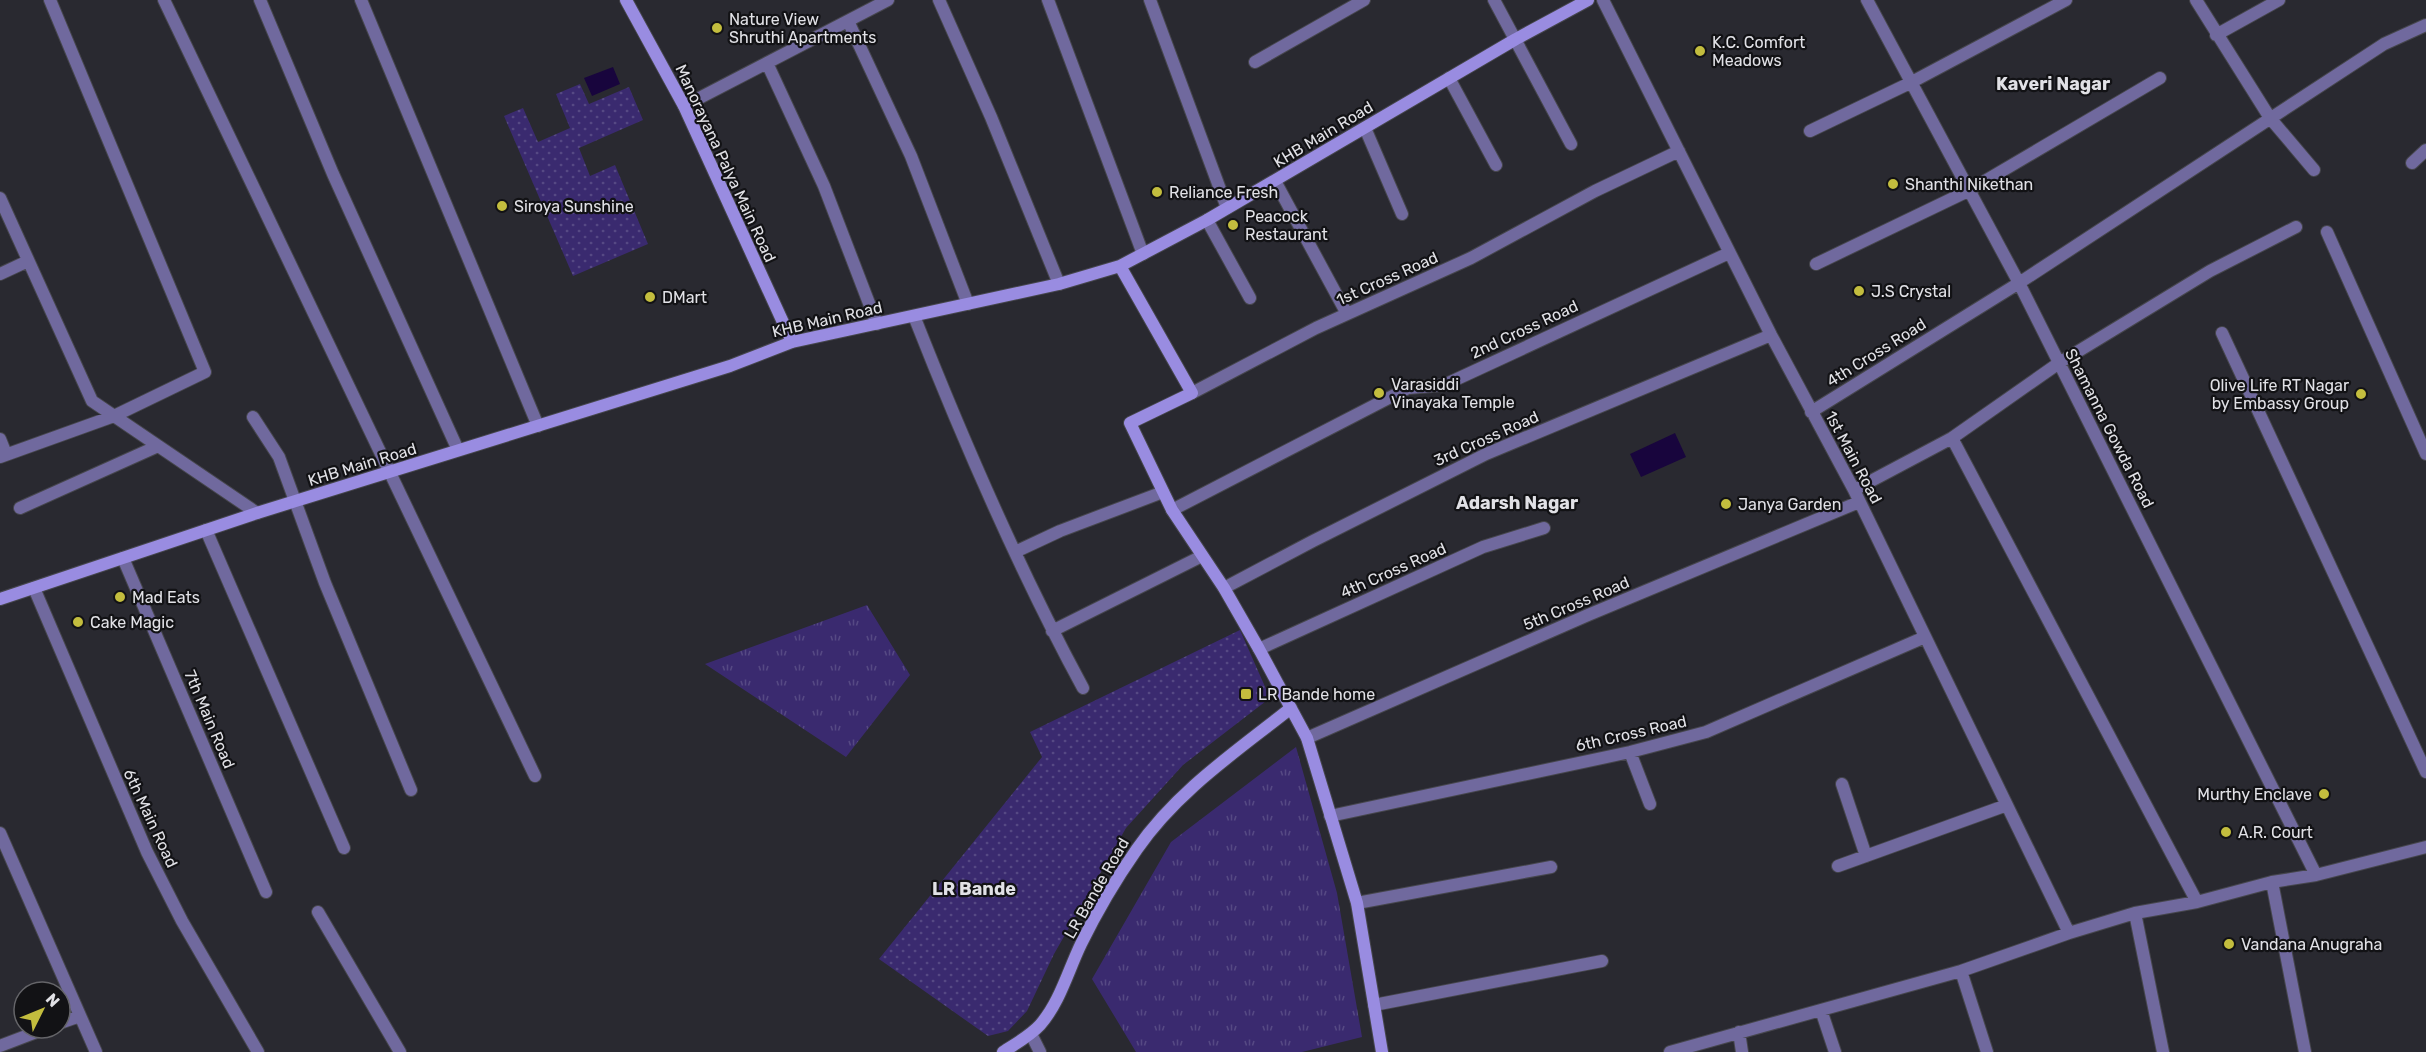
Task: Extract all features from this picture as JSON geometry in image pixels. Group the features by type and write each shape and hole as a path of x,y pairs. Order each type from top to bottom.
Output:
{"street":[{"path":"0,439 3,455 114,416 205,372 50,0"},
{"path":"164,0 535,776"},
{"path":"260,0 333,174 458,450"},
{"path":"361,0 538,426"},
{"name":"Manorayana Palya Main Road","path":"626,0 684,106 792,342"},
{"path":"684,106 888,0"},
{"path":"939,0 991,117 1059,284"},
{"path":"1048,0 1143,254"},
{"path":"1150,0 1227,208"},
{"path":"1255,62 1364,0"},
{"path":"1494,0 1571,144"},
{"name":"KHB Main Road","path":"0,599 257,513 729,366 792,342 1059,284 1120,266 1207,220 1516,39 1588,0"},
{"name":"1st Main Road","path":"1603,0 1729,253 1857,496 2069,933"},
{"name":"Shamanna Gowda Road","path":"1867,0 2019,283 2316,875"},
{"path":"1810,131 1910,83 2066,0"},
{"path":"2196,0 2270,118 2314,170"},
{"path":"2216,35 2279,0"},
{"path":"848,21 911,156 968,304"},
{"name":"4th Cross Road","path":"1811,412 2019,283 2384,44 2426,25"},
{"path":"767,63 824,186 877,324"},
{"path":"1449,78 1496,165"},
{"path":"1816,264 1968,191 2160,78"},
{"path":"1365,128 1402,214"},
{"name":"1st Cross Road","path":"1192,393 1347,314 1471,258 1596,191 1679,150"},
{"path":"2412,163 2426,150"},
{"path":"1275,181 1347,314"},
{"path":"0,198 92,401 257,513"},
{"path":"1207,220 1250,298"},
{"name":"5th Cross Road","path":"1307,738 1857,496 1952,438 2060,363 2210,271 2296,226"},
{"path":"2327,232 2426,454"},
{"name":"2nd Cross Road","path":"1172,510 1408,388 1444,385 1729,253"},
{"path":"0,274 28,261"},
{"path":"1120,266 1192,393 1130,423 1172,510 1224,588 1307,738 1357,903 1382,1052"},
{"path":"914,316 960,431 1052,631 1083,688"},
{"path":"2222,333 2426,772"},
{"name":"3rd Cross Road","path":"1224,588 1486,454 1771,335"},
{"path":"253,417 279,457 326,583 411,790"},
{"path":"1952,438 2197,902"},
{"path":"20,508 158,446"},
{"path":"1015,552 1060,531 1163,492"},
{"name":"4th Cross Road","path":"1259,649 1483,547 1544,528"},
{"path":"206,530 344,848"},
{"path":"1052,631 1202,556"},
{"name":"7th Main Road","path":"123,558 266,892"},
{"name":"6th Main Road","path":"34,588 147,852 182,921 258,1052"},
{"name":"6th Cross Road","path":"1330,816 1630,752 1706,732 1925,637"},
{"name":"LR Bande Road","path":"1003,1052 1030,1034 1050,1012 1083,941 1114,883 1157,822 1197,783 1292,708"},
{"path":"1630,752 1650,804"},
{"path":"1842,784 1866,856"},
{"path":"1838,866 2007,805"},
{"path":"0,833 96,1052"},
{"path":"1670,1052 1961,971 2069,933 2135,913 2197,902 2272,882 2316,875 2426,847"},
{"path":"1357,903 1551,867"},
{"path":"2272,882 2305,1052"},
{"path":"318,912 400,1052"},
{"path":"2135,913 2163,1052"},
{"path":"1374,1005 1602,961"},
{"path":"1961,971 1987,1052"},
{"path":"1821,1010 1835,1052"},
{"path":"72,1019 80,1016"},
{"path":"1739,1032 1742,1052"},
{"path":"1030,1034 1040,1052"},
{"path":"0,1046 16,1040"}],"green space":[{"path":"580,84 589,104 629,87 643,120 579,148 590,176 615,165 648,244 573,276 504,116 523,108 538,142 570,128 556,94"},
{"path":"867,605 910,675 846,757 705,664"},
{"path":"1240,630 1270,698 1183,765 1126,828 1054,954 1027,1011 1008,1031 988,1036 879,959 1042,757 1030,732"},
{"path":"1296,747 1337,893 1362,1037 1302,1052 1136,1052 1092,979 1171,842"}],"shaded area":[{"path":"613,67 620,84 592,96 584,78"},
{"path":"1675,433 1686,457 1641,477 1630,454"}],"place":[{"name":"Nature View Shruthi Apartments","path":"717,28"},
{"name":"K.C. Comfort Meadows","path":"1700,51"},
{"name":"Shanthi Nikethan","path":"1893,184"},
{"name":"Reliance Fresh","path":"1157,192"},
{"name":"Siroya Sunshine","path":"502,206"},
{"name":"Peacock Restaurant","path":"1233,225"},
{"name":"J.S Crystal","path":"1859,291"},
{"name":"DMart","path":"650,297"},
{"name":"Varasiddi Vinayaka Temple","path":"1379,393"},
{"name":"Olive Life RT Nagar by Embassy Group","path":"2361,394"},
{"name":"Janya Garden","path":"1726,504"},
{"name":"Mad Eats","path":"120,597"},
{"name":"Cake Magic","path":"78,622"},
{"name":"LR Bande home","path":"1246,694"},
{"name":"Murthy Enclave","path":"2324,794"},
{"name":"A.R. Court","path":"2226,832"},
{"name":"Vandana Anugraha","path":"2229,944"}],"district":[{"name":"Kaveri Nagar","path":"2053,84"},
{"name":"Adarsh Nagar","path":"1517,503"},
{"name":"LR Bande","path":"974,889"}]}
